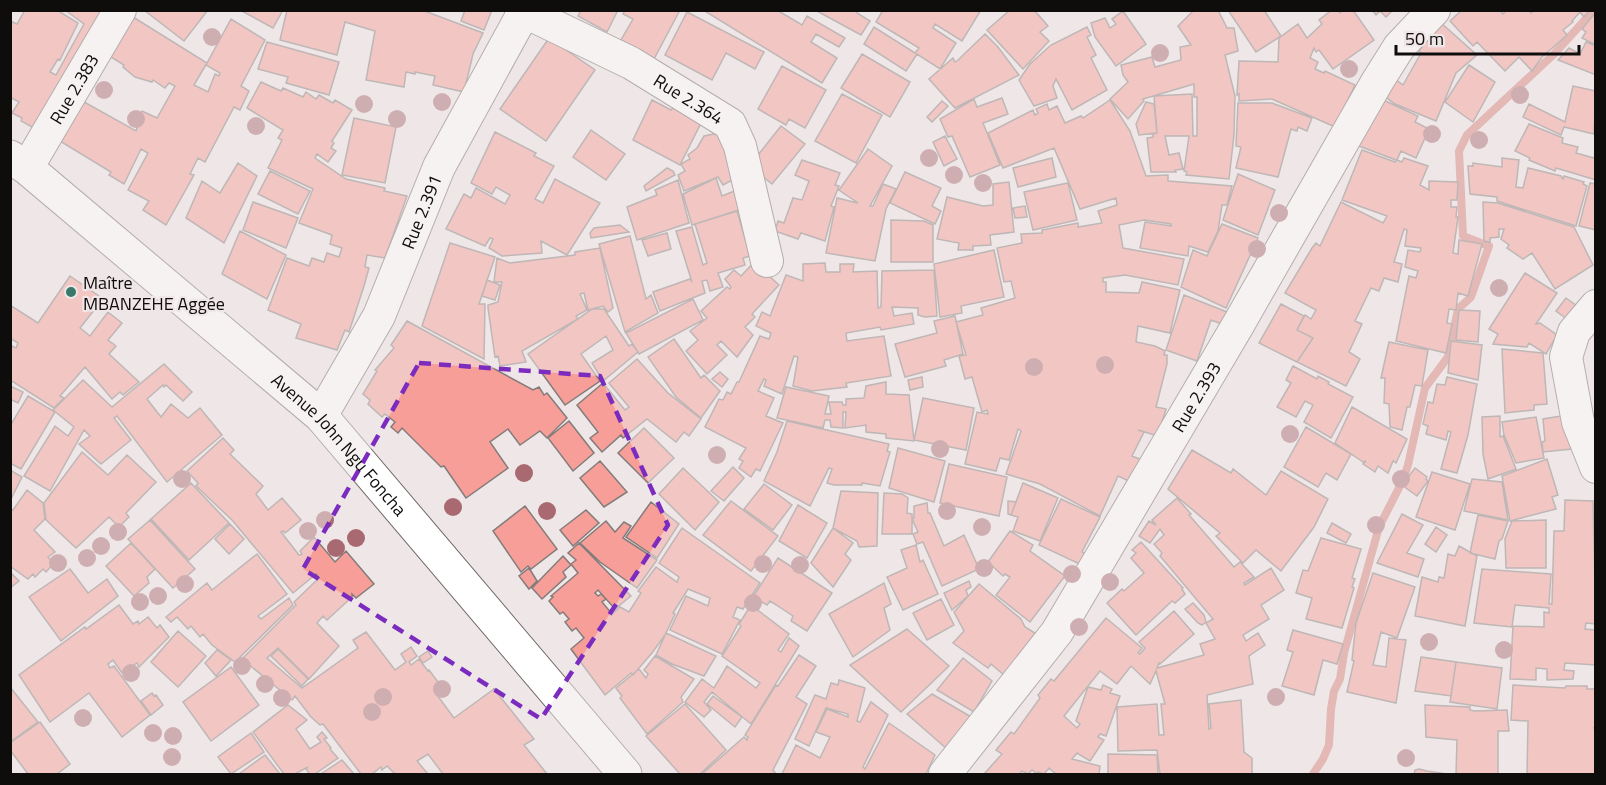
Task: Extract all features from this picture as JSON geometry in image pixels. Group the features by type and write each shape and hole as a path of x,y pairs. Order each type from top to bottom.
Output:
{"main road":[{"name":"Avenue John Ngu Foncha","path":"19,162 321,416 625,774"}],"street":[{"name":"Rue 2.383","path":"19,162 120,10"},
{"name":"Rue 2.393","path":"945,774 1057,632 1238,325 1377,82 1399,47 1434,10"},
{"name":"Rue 2.364","path":"524,11 631,63 730,124 740,146 767,261"},
{"name":"Rue 2.391","path":"321,416 379,316 439,167 524,11"},
{"path":"1596,306 1574,332 1566,357 1578,422 1596,467"}],"highlighted area":[{"path":"419,363 600,376 668,525 541,719 303,569"}],"building":[{"path":"25,10 57,10 78,23 60,60 58,59 50,72 56,75 84,24 65,10 113,10 43,133 21,121 22,118 12,113 19,102 10,97 10,21 17,24"},
{"path":"144,10 208,10 184,41"},
{"path":"240,10 283,10 273,28"},
{"path":"287,10 422,10 483,33 473,54 464,92 433,85 435,76 415,72 415,74 406,72 404,87 366,80 375,31 345,22 337,55 280,40"},
{"path":"465,10 492,10 484,30 461,21"},
{"path":"581,10 618,10 607,32 578,16"},
{"path":"625,10 680,10 654,59 621,40 633,19 623,14"},
{"path":"703,10 777,10 802,25 807,16 845,38 839,47 816,34 811,42 837,58 822,83"},
{"path":"815,10 858,10 857,13 870,21 861,35"},
{"path":"883,10 981,10 962,41 935,24 933,28 956,43 940,69 917,54 906,71 864,44 874,27 915,53 919,48 876,22"},
{"path":"1010,10 1034,10 1048,26 1040,32 1049,41 1023,69 987,30"},
{"path":"1194,10 1218,10 1227,28 1234,28 1238,51 1225,55 1235,96 1234,135 1229,179 1186,175 1187,172 1184,171 1189,136 1165,136 1169,155 1179,153 1183,169 1175,170 1176,172 1151,172 1147,138 1157,133 1154,96 1192,94 1193,136 1197,136 1197,97 1194,97 1194,84 1143,99 1144,101 1128,119 1110,99 1128,82 1123,75 1121,65 1152,57 1155,67 1181,60 1180,47 1191,45 1178,26"},
{"path":"1228,10 1264,10 1281,36 1256,52"},
{"path":"1332,10 1338,10 1340,13 1342,10 1353,10 1374,40 1333,69 1319,50 1316,52 1314,48 1310,58 1318,62 1315,69 1324,73 1325,71 1355,85 1335,127 1272,99 1239,101 1239,94 1237,95 1239,61 1278,62 1279,38 1298,24 1307,38 1322,24 1319,20"},
{"path":"1372,10 1393,10 1386,17 1380,11 1376,15"},
{"path":"1462,10 1500,10 1503,14 1507,10 1528,10 1531,13 1534,10 1590,10 1584,17 1580,12 1563,30 1567,35 1542,57 1532,71 1519,57 1505,71 1477,42 1473,46 1450,21"},
{"path":"1123,11 1146,44 1116,66 1095,37 1091,23 1105,18 1110,28 1116,24 1112,19"},
{"path":"125,12 207,63 194,85 208,92 215,74 219,76 220,73 206,65 231,19 265,40 241,86 249,91 240,110 234,107 205,162 198,158 190,174 194,175 166,225 143,210 149,201 128,190 148,153 141,149 124,184 109,175 111,172 55,138 77,98 136,131 142,111 157,118 175,86 169,83 165,88 153,80 152,82 135,77 123,67 124,65 103,52"},
{"path":"687,12 764,52 755,69 726,53 712,80 665,55"},
{"path":"1596,12 1596,45 1582,38 1586,32 1582,29"},
{"path":"1440,22 1477,55 1456,73 1436,121 1395,104 1383,95 1395,79 1403,85 1421,53 1419,51"},
{"path":"1087,27 1091,35 1087,37 1096,55 1091,58 1107,90 1072,110 1056,79 1053,86 1057,98 1034,106 1019,80 1030,64 1051,45"},
{"path":"985,34 1019,75 955,108 929,79 953,58 955,62 958,60"},
{"path":"549,38 595,70 546,141 500,109"},
{"path":"267,42 339,62 329,95 286,83 288,77 258,69"},
{"path":"1586,42 1596,46 1596,75 1558,60 1569,48 1580,54"},
{"path":"862,54 910,82 890,117 841,88"},
{"path":"1469,65 1495,82 1473,122 1445,102"},
{"path":"782,66 826,90 805,128 789,119 786,125 758,109"},
{"path":"261,82 303,97 306,92 316,99 319,95 333,103 335,100 352,110 332,141 334,143 331,148 336,151 328,162 317,154 315,158 346,179 385,188 384,191 407,196 385,258 367,255 365,267 369,268 364,286 349,332 345,330 337,350 296,338 301,324 268,310 287,258 309,266 312,258 324,262 327,253 339,257 342,248 330,244 332,235 299,223 313,189 268,168 282,140 278,138 283,130 247,108"},
{"path":"1573,86 1596,91 1594,134 1564,127 1561,135 1523,117 1529,104 1565,122"},
{"path":"842,94 882,115 856,163 815,141"},
{"path":"1002,98 1008,114 983,123 1000,165 970,177 952,136 948,137 940,119 974,99 977,107"},
{"path":"1381,99 1418,116 1415,122 1429,129 1416,158 1401,151 1397,160 1402,162 1404,158 1428,166 1420,185 1429,190 1429,181 1458,182 1457,200 1451,200 1451,207 1457,207 1456,217 1458,217 1453,253 1458,254 1459,240 1482,244 1468,296 1458,293 1456,310 1449,309 1447,323 1452,324 1446,353 1396,341 1409,276 1416,278 1418,271 1405,267 1408,250 1420,252 1421,248 1405,246 1407,230 1404,229 1394,262 1402,264 1398,282 1384,278 1379,291 1371,288 1355,321 1362,324 1349,352 1360,359 1346,386 1297,362 1313,338 1297,330 1305,315 1311,319 1316,310 1285,293 1312,248 1316,243 1320,246 1341,202 1383,223 1387,216 1342,200 1362,150 1395,162 1396,160 1359,146"},
{"path":"652,100 701,123 680,165 633,140"},
{"path":"1110,100 1130,131 1146,176 1168,175 1168,181 1232,186 1227,205 1222,205 1218,231 1208,252 1189,246 1188,256 1140,248 1145,222 1171,226 1171,224 1144,220 1119,225 1123,248 1184,259 1178,285 1125,275 1103,278 1103,282 1106,282 1106,292 1139,293 1142,282 1180,290 1170,333 1138,326 1136,342 1155,346 1165,351 1164,355 1167,355 1167,364 1156,407 1166,409 1158,436 1138,430 1144,432 1132,456 1142,460 1131,482 1118,476 1100,516 1040,484 1006,474 1021,431 1018,429 1009,460 1000,458 996,471 965,464 977,412 988,414 987,410 982,412 972,377 965,379 959,356 966,355 956,322 983,315 981,308 1015,298 1011,281 1004,282 997,248 1022,243 1021,234 1042,233 1042,230 1078,223 1078,227 1102,223 1098,211 1117,205 1116,198 1080,209 1054,148 1003,168 988,133 1033,110 1035,115 1038,113 1036,109 1047,104 1049,110 1057,106 1065,123 1081,116 1083,118"},
{"path":"942,101 948,106 932,122 927,117"},
{"path":"1146,102 1154,104 1157,133 1139,135 1136,124"},
{"path":"1238,103 1272,103 1312,118 1307,131 1298,127 1297,131 1291,129 1278,177 1236,168 1241,147 1236,146"},
{"path":"354,118 396,127 385,183 342,175"},
{"path":"1529,124 1563,138 1562,143 1578,147 1576,153 1594,158 1596,153 1596,180 1556,168 1555,171 1515,151"},
{"path":"781,126 805,144 772,184 747,164 755,151 758,155"},
{"path":"591,130 625,154 606,180 573,157"},
{"path":"729,131 736,178 723,185 718,177 684,191 678,175 685,171 681,164 690,159 688,155 697,148 704,136"},
{"path":"495,132 536,153 534,156 554,166 535,199 543,203 555,179 600,203 567,255 541,241 542,253 502,256 489,248 493,239 490,238 485,246 446,229 464,194 471,198 476,188 505,204 510,195 496,187 492,194 471,183"},
{"path":"945,136 957,159 944,166 933,142"},
{"path":"868,149 892,166 870,206 873,206 883,184 896,189 886,209 875,261 826,253 837,198 858,203 839,190"},
{"path":"1052,158 1056,177 1018,187 1013,168"},
{"path":"1502,158 1519,160 1516,187 1523,188 1528,168 1561,176 1563,179 1564,176 1584,182 1583,184 1587,186 1576,226 1497,201 1497,197 1470,194 1468,166 1473,166 1473,163 1502,167"},
{"path":"802,160 840,173 835,185 839,186 831,206 834,207 825,241 801,233 798,239 775,231 778,221 784,223 793,198 802,200 809,181 795,175"},
{"path":"238,163 257,176 224,243 186,218 202,181 220,193"},
{"path":"667,168 675,175 646,191 644,186"},
{"path":"270,171 310,191 298,214 258,194"},
{"path":"905,172 941,188 932,206 941,211 935,224 890,203"},
{"path":"1238,174 1275,190 1258,235 1223,220"},
{"path":"716,178 722,196 737,190 742,209 692,225 683,194"},
{"path":"678,180 689,223 637,240 627,207 657,195 655,190"},
{"path":"1009,182 1014,232 990,235 991,245 973,246 973,250 958,250 959,243 937,239 947,197 983,206 993,205 993,184"},
{"path":"1068,183 1077,220 1033,230 1024,192"},
{"path":"1590,183 1596,184 1596,230 1579,226"},
{"path":"253,202 298,218 286,248 243,230"},
{"path":"1483,202 1498,203 1574,227 1593,265 1555,289 1532,253 1523,259 1507,248 1509,245 1501,239 1504,229 1499,229 1499,237 1490,238 1490,242 1484,241"},
{"path":"1025,206 1027,217 1015,218 1013,208"},
{"path":"737,211 750,256 743,258 745,265 718,273 723,287 710,291 707,280 702,281 705,293 660,311 653,292 690,279 692,282 676,231 692,227 703,265 707,263 695,224"},
{"path":"891,220 924,221 933,225 933,262 891,262"},
{"path":"1222,224 1258,238 1226,308 1181,287 1193,250 1207,256"},
{"path":"620,225 629,232 591,238 590,233 594,228"},
{"path":"240,231 286,255 267,299 222,274"},
{"path":"667,233 671,249 648,256 642,240"},
{"path":"630,236 646,299 651,295 658,313 625,332 599,244"},
{"path":"450,243 495,257 479,304 485,304 484,359 422,326"},
{"path":"600,248 613,308 608,312 603,306 588,310 584,293 580,294 587,310 576,316 578,319 522,351 526,362 500,366 498,356 495,357 488,308 488,305 498,302 502,282 494,282 497,258 510,263 575,255 575,252"},
{"path":"994,250 1004,297 961,306 962,313 940,317 934,264"},
{"path":"754,262 779,285 752,314 755,317 745,327 753,335 737,357 721,341 717,345 727,355 707,374 686,351 698,340 690,331 707,318 701,311 727,287 730,289 725,279 734,270 741,276"},
{"path":"825,263 826,272 840,272 840,264 854,264 853,272 877,271 878,308 881,307 882,271 934,270 937,316 918,315 918,308 892,307 894,316 912,313 914,324 846,333 847,341 884,336 891,376 846,383 847,387 812,391 793,386 798,357 794,356 782,394 764,386 766,380 764,379 758,391 774,398 766,416 783,423 760,471 756,469 751,477 739,468 743,461 739,459 746,448 705,427 719,399 723,400 727,392 731,394 739,382 760,336 769,339 771,333 756,326 762,312 770,316 786,275 803,281 803,264"},
{"path":"1525,273 1557,293 1536,324 1540,323 1557,335 1546,354 1529,343 1527,347 1493,344 1498,334 1489,329"},
{"path":"70,276 103,299 80,328 90,336 108,312 122,323 108,340 116,346 109,354 139,382 123,395 120,392 112,399 85,367 60,396 64,398 54,408 12,381 10,385 10,345 16,348 18,343 10,338 10,305 38,323"},
{"path":"487,280 500,285 495,300 482,296"},
{"path":"1184,295 1227,312 1222,324 1211,320 1197,361 1166,350"},
{"path":"1566,298 1577,306 1567,319 1556,311"},
{"path":"693,299 703,320 639,354 626,333"},
{"path":"1281,304 1304,316 1297,330 1313,338 1297,362 1259,343"},
{"path":"592,309 604,309 629,346 632,344 638,352 603,381 592,363 613,350 606,336 581,354 600,381 565,405 528,354"},
{"path":"1459,310 1480,311 1478,342 1456,340"},
{"path":"955,316 963,354 944,360 946,366 905,377 895,344 937,333 934,321"},
{"path":"407,321 533,390 539,387 544,395 547,393 567,418 547,438 540,431 520,445 508,429 490,442 508,468 466,498 444,466 441,467 402,428 398,433 391,427 395,422 385,414 382,417 368,404 370,400 363,394 377,371 375,370 394,348 391,345"},
{"path":"674,339 701,378 704,375 720,391 701,418 676,397 648,357"},
{"path":"1451,341 1482,345 1478,380 1448,373"},
{"path":"1389,342 1428,350 1422,386 1415,385 1402,430 1390,427 1389,404 1384,403 1385,378 1381,378"},
{"path":"1502,349 1543,353 1547,404 1534,405 1534,410 1505,413"},
{"path":"637,359 668,393 701,419 689,436 684,432 676,442 647,419 623,438 621,435 602,452 590,438 598,432 577,405 603,383 625,410 629,407 609,383"},
{"path":"164,364 192,392 183,401 166,385 164,387 163,385 147,399 161,417 171,404 188,418 200,408 222,435 167,482 117,416 114,418 131,440 101,464 79,444 90,436 84,430 50,491 24,476 55,426 68,436 74,427 53,410 83,380 112,407"},
{"path":"1293,366 1317,379 1318,376 1353,397 1331,438 1304,422 1313,405 1305,401 1296,417 1277,407 1291,383 1286,380"},
{"path":"720,372 728,379 722,387 712,379"},
{"path":"922,377 923,387 910,390 908,380"},
{"path":"1447,377 1477,384 1468,435 1457,473 1441,469 1451,432 1448,431 1446,440 1426,434 1428,426 1423,424 1428,402 1433,403 1437,384 1445,385"},
{"path":"886,382 886,394 909,395 914,441 886,438 886,434 866,432 866,425 845,428 846,412 843,412 843,428 831,427 830,420 825,420 823,428 777,418 786,387 829,396 825,414 831,414 829,402 842,402 846,405 846,399 864,398 866,386"},
{"path":"10,386 23,392 18,403 10,399"},
{"path":"28,396 55,412 21,469 10,463 10,426"},
{"path":"923,398 974,408 966,450 914,440"},
{"path":"1352,407 1407,439 1396,463 1393,461 1388,473 1378,466 1375,472 1363,464 1366,461 1363,462 1335,443"},
{"path":"1567,415 1572,449 1543,452 1542,442 1545,441 1543,419"},
{"path":"1500,416 1500,437 1503,436 1516,469 1488,479 1483,454 1482,417"},
{"path":"1536,417 1544,458 1516,463 1504,435 1502,422"},
{"path":"569,421 594,453 573,471 548,438"},
{"path":"787,421 889,444 887,451 890,452 880,486 862,483 862,485 834,485 827,483 832,469 829,468 810,506 764,481"},
{"path":"1306,427 1351,454 1337,480 1326,473 1318,487 1284,467"},
{"path":"644,428 674,458 648,483 618,453"},
{"path":"223,438 234,450 230,454 263,486 256,494 268,510 282,498 301,520 285,533 281,532 299,555 314,537 335,562 346,551 374,584 356,598 352,594 352,597 327,620 323,616 317,623 339,646 309,679 278,648 267,658 302,688 358,648 353,640 366,632 395,670 406,662 401,654 411,647 417,656 409,662 411,665 419,659 429,670 441,686 434,691 454,718 494,689 534,739 524,745 547,774 443,774 428,754 417,761 428,774 395,774 387,766 382,770 381,767 372,774 361,774 323,724 320,725 311,717 295,696 292,700 242,659 296,605 294,602 319,578 316,574 293,593 232,520 196,486 198,483 187,471"},
{"path":"898,448 945,461 934,502 889,488"},
{"path":"1192,450 1231,473 1233,469 1266,495 1281,471 1328,499 1314,527 1281,571 1256,550 1243,563 1216,536 1220,533 1168,489"},
{"path":"82,452 108,475 127,455 156,482 126,513 129,517 119,527 109,517 76,548 46,520 44,503"},
{"path":"1547,459 1558,495 1552,497 1556,509 1510,521 1502,476"},
{"path":"600,461 627,492 604,507 580,478"},
{"path":"949,464 1007,477 999,516 940,503"},
{"path":"733,467 744,478 724,501 711,491"},
{"path":"683,468 719,502 695,530 659,494"},
{"path":"1415,468 1427,477 1428,481 1417,496 1402,485"},
{"path":"10,470 22,477 10,501"},
{"path":"1432,472 1470,484 1455,530 1416,517"},
{"path":"1472,479 1502,482 1508,520 1464,511"},
{"path":"191,483 229,523 189,560 151,519"},
{"path":"1023,483 1058,498 1040,541 1013,531 1018,517 1011,515"},
{"path":"764,484 792,505 773,530 744,509"},
{"path":"27,490 43,503 45,519 34,530 55,552 48,557 54,563 46,572 43,569 35,577 33,574 28,579 10,566 10,509 13,510"},
{"path":"841,491 878,493 877,546 859,547 857,541 833,528"},
{"path":"884,493 902,494 908,498 907,513 912,514 912,534 882,534"},
{"path":"1177,498 1234,567 1240,562 1254,577 1244,583 1245,585 1271,568 1284,590 1261,605 1269,619 1243,635 1246,641 1258,633 1265,645 1249,656 1253,684 1207,695 1209,729 1211,728 1209,704 1241,700 1244,752 1252,758 1252,774 1160,774 1157,750 1118,751 1117,707 1157,704 1159,735 1164,735 1161,704 1165,704 1156,671 1150,684 1131,666 1117,684 1100,671 1064,716 1077,728 1080,724 1076,721 1088,687 1101,690 1103,685 1112,689 1110,693 1120,696 1106,736 1100,734 1098,737 1104,740 1090,761 1077,753 1072,759 1100,766 1099,774 1056,774 1049,768 1044,774 1032,770 1028,774 1022,771 1019,774 984,774 1002,754 996,750 1011,732 1014,734 1040,698 1038,695 1051,679 1054,681 1106,618 1142,648 1138,653 1140,654 1145,648 1139,642 1174,611 1194,634 1159,663 1157,668 1204,655 1200,644 1215,639 1206,623 1213,619 1160,556 1162,553 1154,544 1164,535 1160,529 1150,543 1139,536 1149,521 1156,525 1152,520"},
{"path":"1061,499 1100,517 1082,552 1090,556 1086,567 1039,545"},
{"path":"1565,500 1593,501 1596,624 1586,623 1585,629 1596,630 1596,665 1565,663 1564,670 1574,671 1573,679 1547,680 1547,669 1536,668 1536,680 1510,679 1513,626 1544,627 1544,612 1549,613 1549,608 1515,605 1512,627 1474,623 1482,569 1551,574 1549,604 1552,604 1554,531 1564,531"},
{"path":"731,501 778,536 751,571 703,535"},
{"path":"1008,501 1016,502 1011,515 1008,514"},
{"path":"651,502 679,524 657,558 626,537"},
{"path":"927,503 928,513 944,546 964,535 979,569 942,586 923,542 917,544 913,534 918,532 912,519 914,518 914,506"},
{"path":"798,505 827,523 807,558 779,541"},
{"path":"525,506 557,549 531,569 528,566 521,572 493,531"},
{"path":"586,510 599,523 573,546 560,530"},
{"path":"1402,514 1423,525 1407,553 1424,559 1418,577 1377,563"},
{"path":"1478,515 1508,521 1502,539 1499,541 1495,559 1470,553"},
{"path":"150,520 195,569 173,588 128,539"},
{"path":"1546,520 1546,568 1506,568 1505,539 1512,521"},
{"path":"606,521 615,532 624,522 631,526 623,538 657,560 637,588 600,562 580,543"},
{"path":"1332,523 1351,534 1346,543 1327,533"},
{"path":"230,524 244,539 229,554 215,539"},
{"path":"1436,527 1447,535 1436,552 1425,544"},
{"path":"682,528 760,583 743,609 737,607 733,617 740,620 722,654 670,630 686,596 708,606 710,598 688,589 673,613 675,614 665,635 652,653 633,675 631,673 605,695 571,649 584,638 576,628 572,631 565,622 569,619 563,612 560,614 549,601 553,597 551,596 578,573 571,564 576,560 568,553 579,543 631,596 615,609 598,590 595,593 598,596 601,594 606,599 602,602 612,614 620,607 629,612 641,593 638,591 656,567 677,582 679,577 659,563"},
{"path":"833,528 853,543 845,554 851,560 833,587 811,563"},
{"path":"1010,531 1033,545 1030,551 1065,576 1030,622 996,595 1010,577 1005,574 1003,576 988,562"},
{"path":"1321,538 1361,549 1352,578 1355,579 1352,587 1354,588 1342,628 1306,619 1312,598 1296,593 1303,570 1308,571"},
{"path":"1141,542 1183,588 1185,594 1175,603 1172,601 1136,635 1107,603 1144,573 1131,558 1136,553 1132,550"},
{"path":"131,543 155,569 147,577 149,583 134,596 106,566"},
{"path":"916,545 920,562 923,560 938,594 903,610 887,577 907,568 901,550"},
{"path":"1459,546 1477,556 1465,626 1415,616 1422,577 1438,582 1439,577 1444,578 1448,554 1455,556"},
{"path":"257,554 287,594 258,616 261,619 289,598 293,605 235,662 212,645 203,634 200,637 191,626 188,629 177,617 171,622 166,617 207,583 212,590"},
{"path":"563,556 571,565 563,572 566,577 542,599 532,588"},
{"path":"778,558 832,593 807,631 791,621 793,616 770,601 767,605 753,597"},
{"path":"529,568 537,581 529,589 519,576"},
{"path":"70,569 88,593 107,579 118,596 61,641 29,597"},
{"path":"10,572 19,581 10,588"},
{"path":"1373,573 1415,587 1397,638 1381,632 1373,665 1386,667 1389,638 1406,640 1396,703 1347,692 1354,661 1352,660 1356,623"},
{"path":"969,581 971,587 966,590 968,596 952,610 944,593"},
{"path":"884,583 891,604 884,608 890,630 853,657 829,614"},
{"path":"979,584 1021,619 1025,627 1038,635 1004,675 991,664 988,668 953,643 964,631 954,612"},
{"path":"941,599 954,625 927,640 913,613"},
{"path":"1193,603 1204,615 1206,622 1202,625 1185,609"},
{"path":"119,605 133,624 138,621 139,624 148,617 157,628 160,625 169,637 139,667 137,663 122,673 113,660 108,664 110,668 114,666 150,715 122,737 89,693 50,722 19,675"},
{"path":"751,605 789,634 778,650 781,652 789,638 799,646 751,724 712,692 704,702 711,710 704,717 685,702 702,679 714,688 727,666 756,688 760,683 722,656"},
{"path":"907,629 949,666 901,712 850,665"},
{"path":"1293,630 1343,644 1337,664 1323,660 1314,695 1282,686 1293,652 1287,650"},
{"path":"178,631 206,656 178,687 151,662"},
{"path":"666,633 716,656 704,676 672,664 656,655"},
{"path":"278,649 308,679 302,686 271,656"},
{"path":"217,650 231,660 216,676 205,663"},
{"path":"428,651 432,657 423,663 419,657"},
{"path":"799,655 816,666 796,697 807,704 773,770 776,774 702,774 744,737 747,740 748,737 745,735 776,685 778,686"},
{"path":"655,656 694,679 681,697 683,702 647,734 620,698 622,696 616,688 639,669 646,678 648,674 644,670"},
{"path":"1421,657 1456,662 1451,696 1415,691"},
{"path":"963,658 992,681 974,712 937,690"},
{"path":"1456,662 1502,668 1497,709 1450,702"},
{"path":"231,667 259,705 211,741 183,702"},
{"path":"839,680 865,688 857,721 860,722 871,702 888,715 863,767 865,769 889,723 935,755 926,774 782,774 796,745 820,758 830,737 816,732 827,709 848,717 848,714 826,708 809,746 795,739 815,695 826,699 831,683 838,685"},
{"path":"1513,685 1565,688 1566,686 1587,686 1587,689 1596,689 1596,774 1527,774 1528,721 1511,720"},
{"path":"10,687 38,722 10,742"},
{"path":"152,693 163,705 151,715 141,701"},
{"path":"932,694 973,718 947,749 907,714"},
{"path":"713,696 742,717 735,727 707,704"},
{"path":"685,704 726,750 700,774 680,774 646,736"},
{"path":"288,705 307,720 296,729 310,749 321,742 317,737 322,732 327,738 324,739 330,749 338,758 315,774 310,774 306,769 308,767 295,774 284,774 253,732"},
{"path":"1425,705 1470,707 1470,710 1474,711 1507,710 1509,731 1498,731 1498,774 1456,774 1457,740 1426,737"},
{"path":"40,722 70,764 57,774 28,774 10,750 10,743"},
{"path":"251,733 264,752 231,774 218,757"},
{"path":"1108,754 1157,755 1158,774 1108,774"},
{"path":"265,755 280,774 239,774"},
{"path":"342,760 354,774 321,774"},
{"path":"1415,770 1447,774 1414,774"}],"waterway":[{"path":"1313,774 1329,745 1331,709 1334,691 1340,679 1344,653 1379,527 1403,480 1408,465 1425,388 1448,357 1458,309 1471,297 1489,246 1463,236 1459,151 1467,135 1554,54 1594,10"}],"place":[{"name":"Maître MBANZEHE Aggée","path":"71,292"}]}
